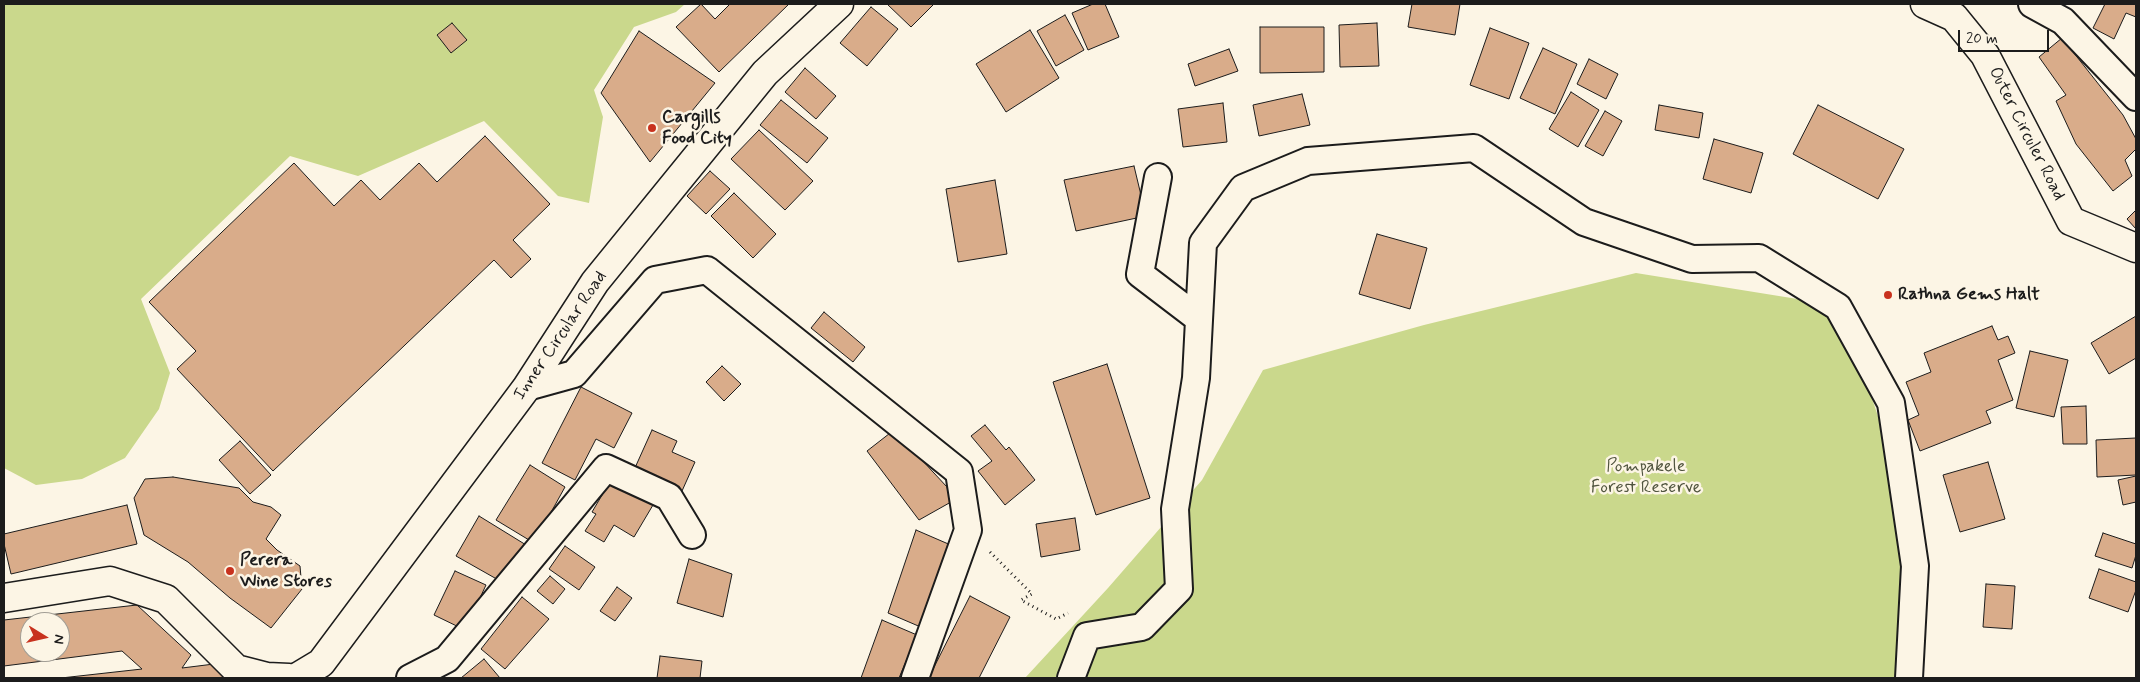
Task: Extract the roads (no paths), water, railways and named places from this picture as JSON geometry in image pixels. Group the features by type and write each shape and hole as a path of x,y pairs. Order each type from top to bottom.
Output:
{"street":[{"name":"Inner Circular Road","path":"296,678 321,663 528,387 595,282 759,80 838,4"},
{"name":"Outer Circuler Road","path":"1925,4 1954,17 1985,56 2071,222 2136,248"},
{"path":"2032,4 2063,21 2136,97"},
{"path":"1071,678 1087,636 1142,628 1178,589 1175,509 1196,378 1203,242 1243,188 1308,161 1474,148 1584,222 1692,259 1759,258 1838,307 1891,403 1915,566 1908,678"},
{"path":"1158,177 1140,274 1199,319"},
{"path":"528,387 574,374 655,280 707,270 960,472 968,530 915,678"},
{"path":"410,678 447,659 606,468 669,497 692,535"},
{"path":"4,598 110,581 166,599 236,669 274,678"}],"place":[{"name":"Cargills Food City","path":"652,128"},
{"name":"Rathna Gems Halt","path":"1888,295"},
{"name":"Perera Wine Stores","path":"230,571"}],"park label":[{"name":"Pompakele Forest Reserve","path":"1646,477"}]}
